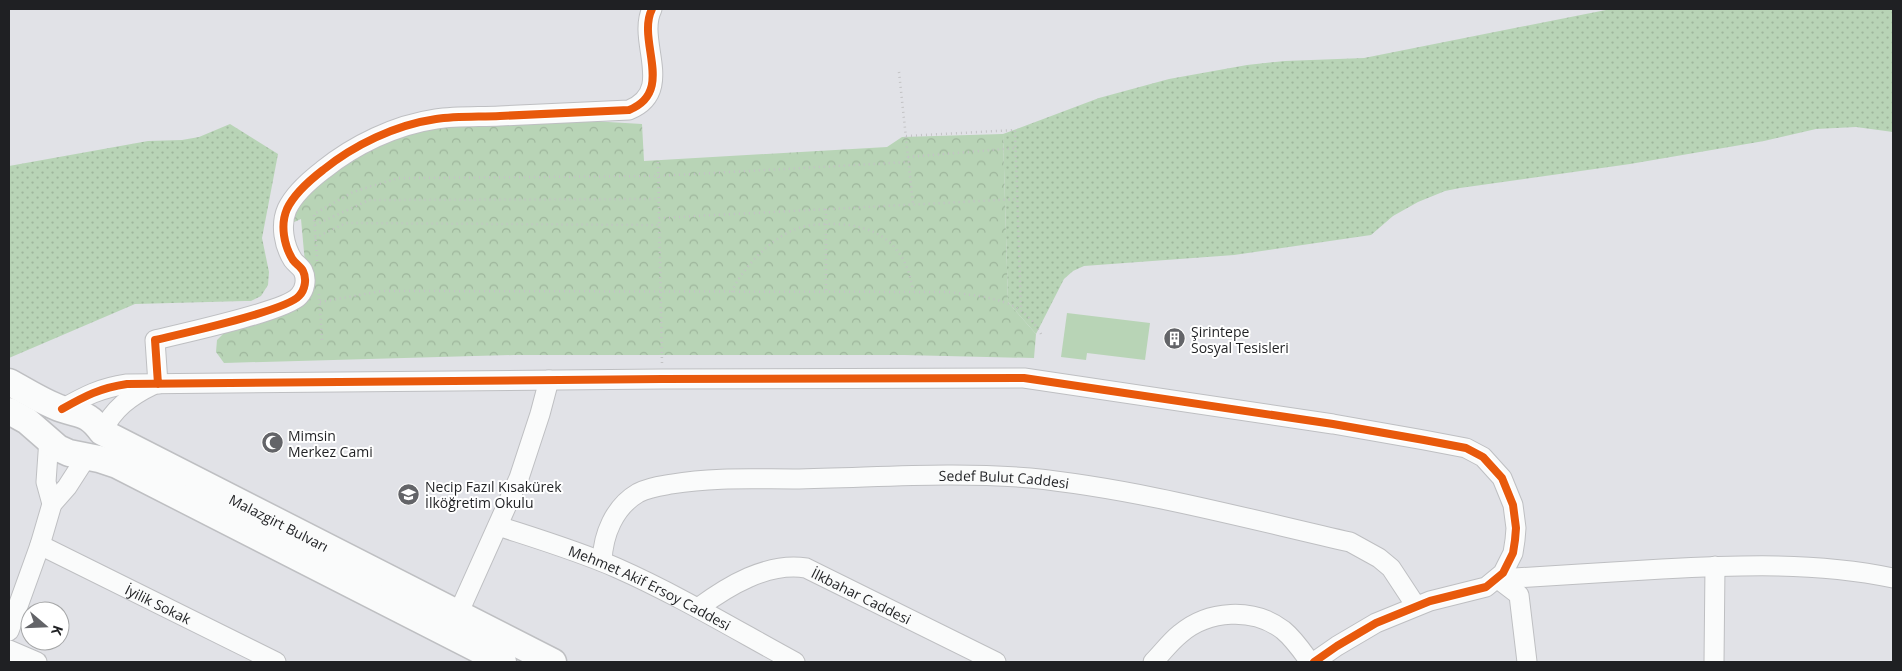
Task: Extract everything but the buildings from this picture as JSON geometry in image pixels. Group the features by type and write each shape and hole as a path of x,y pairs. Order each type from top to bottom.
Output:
{"highway":[{"name":"Malazgirt Bulvarı","path":"9,382 62,409 88,417 102,432 553,662"},
{"path":"49,440 52,423 62,409"},
{"name":"Malazgirt Bulvarı","path":"15,420 49,440 58,448 69,453 117,465 503,662"},
{"path":"87,456 97,446 102,432"}],"street":[{"path":"157,384 155,340 273,310 298,298 303,289 304,276 285,242 285,215 290,204 332,162 347,152 380,136 436,119 628,110 635,108 646,98 652,86 649,20 652,9"},
{"path":"62,409 91,392 127,384 1024,378 1333,424 1466,448 1483,457 1497,470 1507,486 1513,506 1516,528 1514,546 1506,569 1498,579 1486,587 1457,593 1416,606 1356,634 1314,662"},
{"path":"458,614 498,526 530,447 549,380"},
{"path":"102,432 110,417 123,403 157,384"},
{"path":"49,440 46,482 52,504"},
{"path":"9,631 40,545 52,504 67,487 87,456"},
{"name":"Sedef Bulut Caddesi","path":"602,561 604,539 613,518 631,498 651,488 712,479 843,478 937,474 985,475 1028,478 1116,490 1350,542 1379,558 1391,568 1416,606"},
{"name":"Mehmet Akif Ersoy Caddesi","path":"498,526 602,561 651,583 795,662"},
{"name":"İyilik Sokak","path":"40,545 276,662"},
{"path":"1498,579 1715,566 1767,565 1844,569 1893,578"},
{"path":"1714,662 1715,566"},
{"name":"İlkbahar Caddesi","path":"698,608 721,592 761,573 785,567 806,568 996,662"},
{"path":"1498,579 1519,595 1527,662"},
{"path":"1154,662 1189,627 1209,618 1240,614 1262,619 1284,631 1310,662"},
{"path":"9,650 37,662"}],"path":[{"path":"899,72 913,204"},
{"path":"906,136 1015,130 1021,310"},
{"path":"908,157 1016,148"},
{"path":"658,162 662,379"},
{"path":"659,225 346,223 315,238 314,214 353,192 398,178 658,176 909,162"},
{"path":"314,225 369,200 658,199"},
{"path":"659,218 1018,199"},
{"path":"826,209 826,292"},
{"path":"732,292 745,270 783,236 803,226 849,224 872,230 887,240 907,268 913,292"},
{"path":"320,302 382,291 951,292 1005,302 1021,310 1031,318 1041,334"}],"green space":[{"path":"1611,9 1893,9 1893,132 1856,127 1816,129 1764,141 1630,164 1460,188 1445,191 1418,202 1393,216 1371,235 1234,255 1084,266 1073,271 1064,279 1036,334 1008,302 1003,134 1099,98 1169,79 1247,65 1285,61 1364,58"},
{"path":"591,121 642,124 644,161 887,147 902,137 1003,134 1008,302 1036,334 1034,358 904,355 514,355 224,363 216,352 217,340 228,329 307,285 301,219 276,230 317,179 416,126"},
{"path":"230,124 278,154 262,238 269,272 268,285 261,296 251,301 135,304 9,358 9,166 148,141 182,140 199,137"},
{"path":"1067,313 1150,323 1145,360 1087,353 1086,360 1061,357"}],"cycle path":[{"path":"158,384 155,340 254,315 290,302 301,294 305,284 305,277 287,248 283,228 285,215 290,203 298,193 323,170 348,152 376,137 405,126 436,119 629,110 643,102 650,91 653,78 648,36 648,22 652,9"},
{"path":"62,409 93,393 127,384 1024,378 1333,424 1466,448 1483,457 1502,478 1513,505 1516,528 1515,540 1513,553 1503,573 1486,587 1430,601 1376,623 1314,662"}],"place":[{"name":"Şirintepe Sosyal Tesisleri","path":"1175,339"},
{"name":"Mimsin Merkez Cami","path":"272,443"},
{"name":"Necip Fazıl Kısakürek İlköğretim Okulu","path":"409,494"}]}
